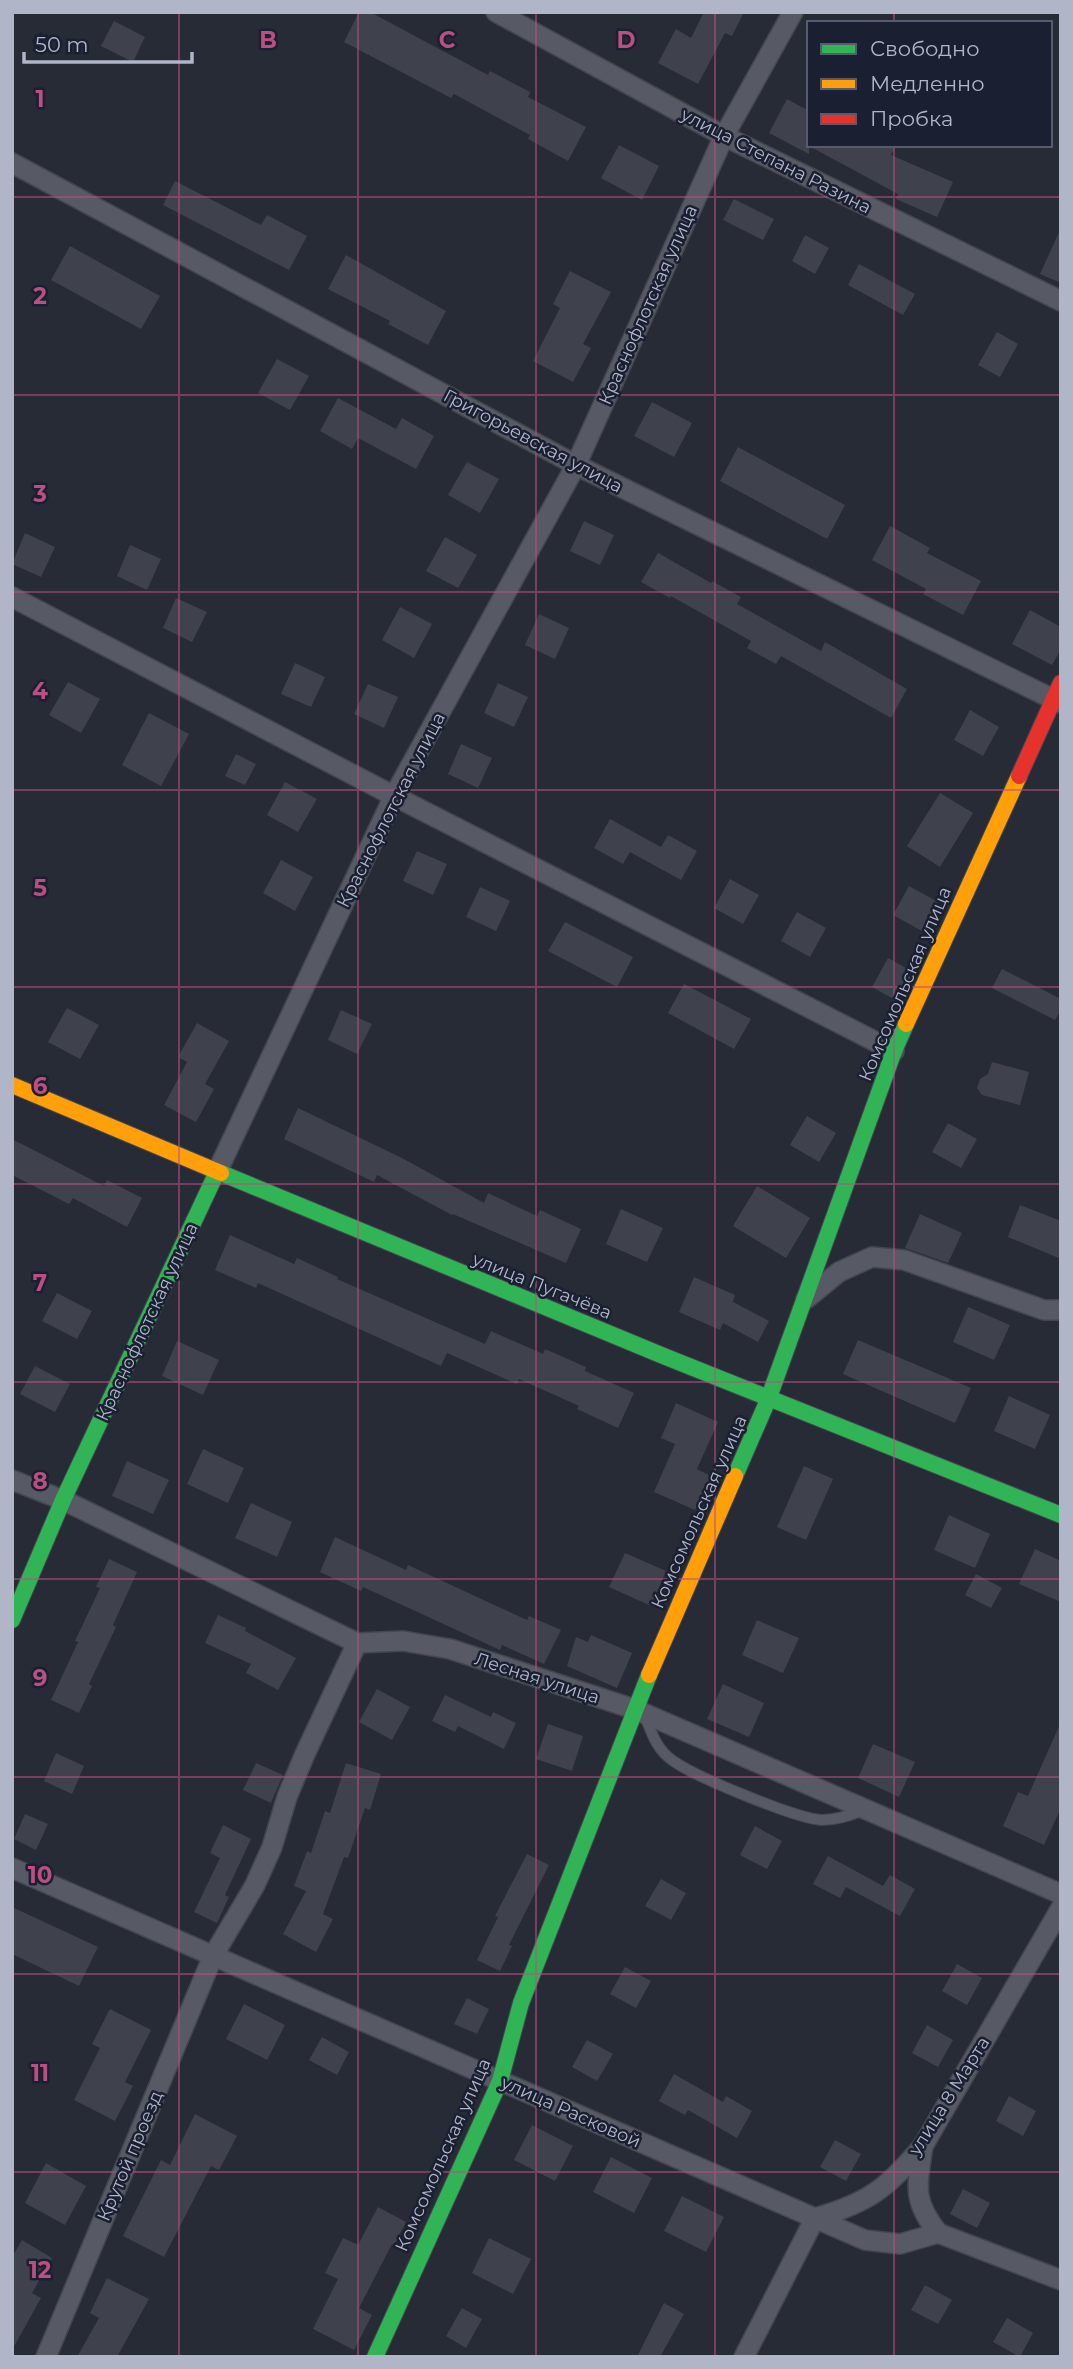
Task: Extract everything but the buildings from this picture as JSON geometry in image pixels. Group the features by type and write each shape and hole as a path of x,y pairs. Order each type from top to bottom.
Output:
{"street":[{"name":"улица Степана Разина","path":"496,12 724,136 1061,302"},
{"name":"Краснофлотская улица","path":"12,1620 63,1500 394,796 576,465 724,136 793,12"},
{"name":"Григорьевская улица","path":"12,163 576,465 1058,695"},
{"path":"12,597 394,796 894,1051"},
{"name":"Комсомольская улица","path":"374,2357 500,2081 521,2003 768,1400 894,1051 1058,695"},
{"name":"улица Пугачёва","path":"12,1085 768,1400 1061,1516"},
{"path":"806,1299 839,1272 872,1257 904,1260 1044,1310 1061,1310"},
{"name":"Лесная улица","path":"12,1480 63,1500 357,1643 404,1640 450,1649 639,1712 1061,1894"},
{"name":"Крутой проезд","path":"46,2357 213,1956 255,1885 272,1847 287,1797 305,1754 357,1643"},
{"name":"улица Расковой","path":"12,1868 865,2240 900,2244 938,2234"},
{"name":"улица 8 Марта","path":"815,2218 849,2208 876,2194 898,2175 923,2146 1061,1909"},
{"path":"923,2146 918,2197 924,2216 938,2234 1061,2280"},
{"path":"744,2357 815,2218"}],"lane":[{"path":"639,1712 656,1742 670,1759 694,1773 792,1813 820,1820 843,1818 865,1810"}],"traffic: fast":[{"path":"735,1476 768,1400 906,1024"},
{"path":"12,1620 63,1500 217,1172"},
{"path":"221,1173 666,1357 1061,1515"},
{"path":"375,2357 500,2081 521,2003 649,1675"}],"traffic: slow":[{"path":"906,1024 1019,776"},
{"path":"12,1085 221,1173"},
{"path":"649,1675 735,1476"}],"traffic: jam":[{"path":"1019,776 1061,683"}]}
